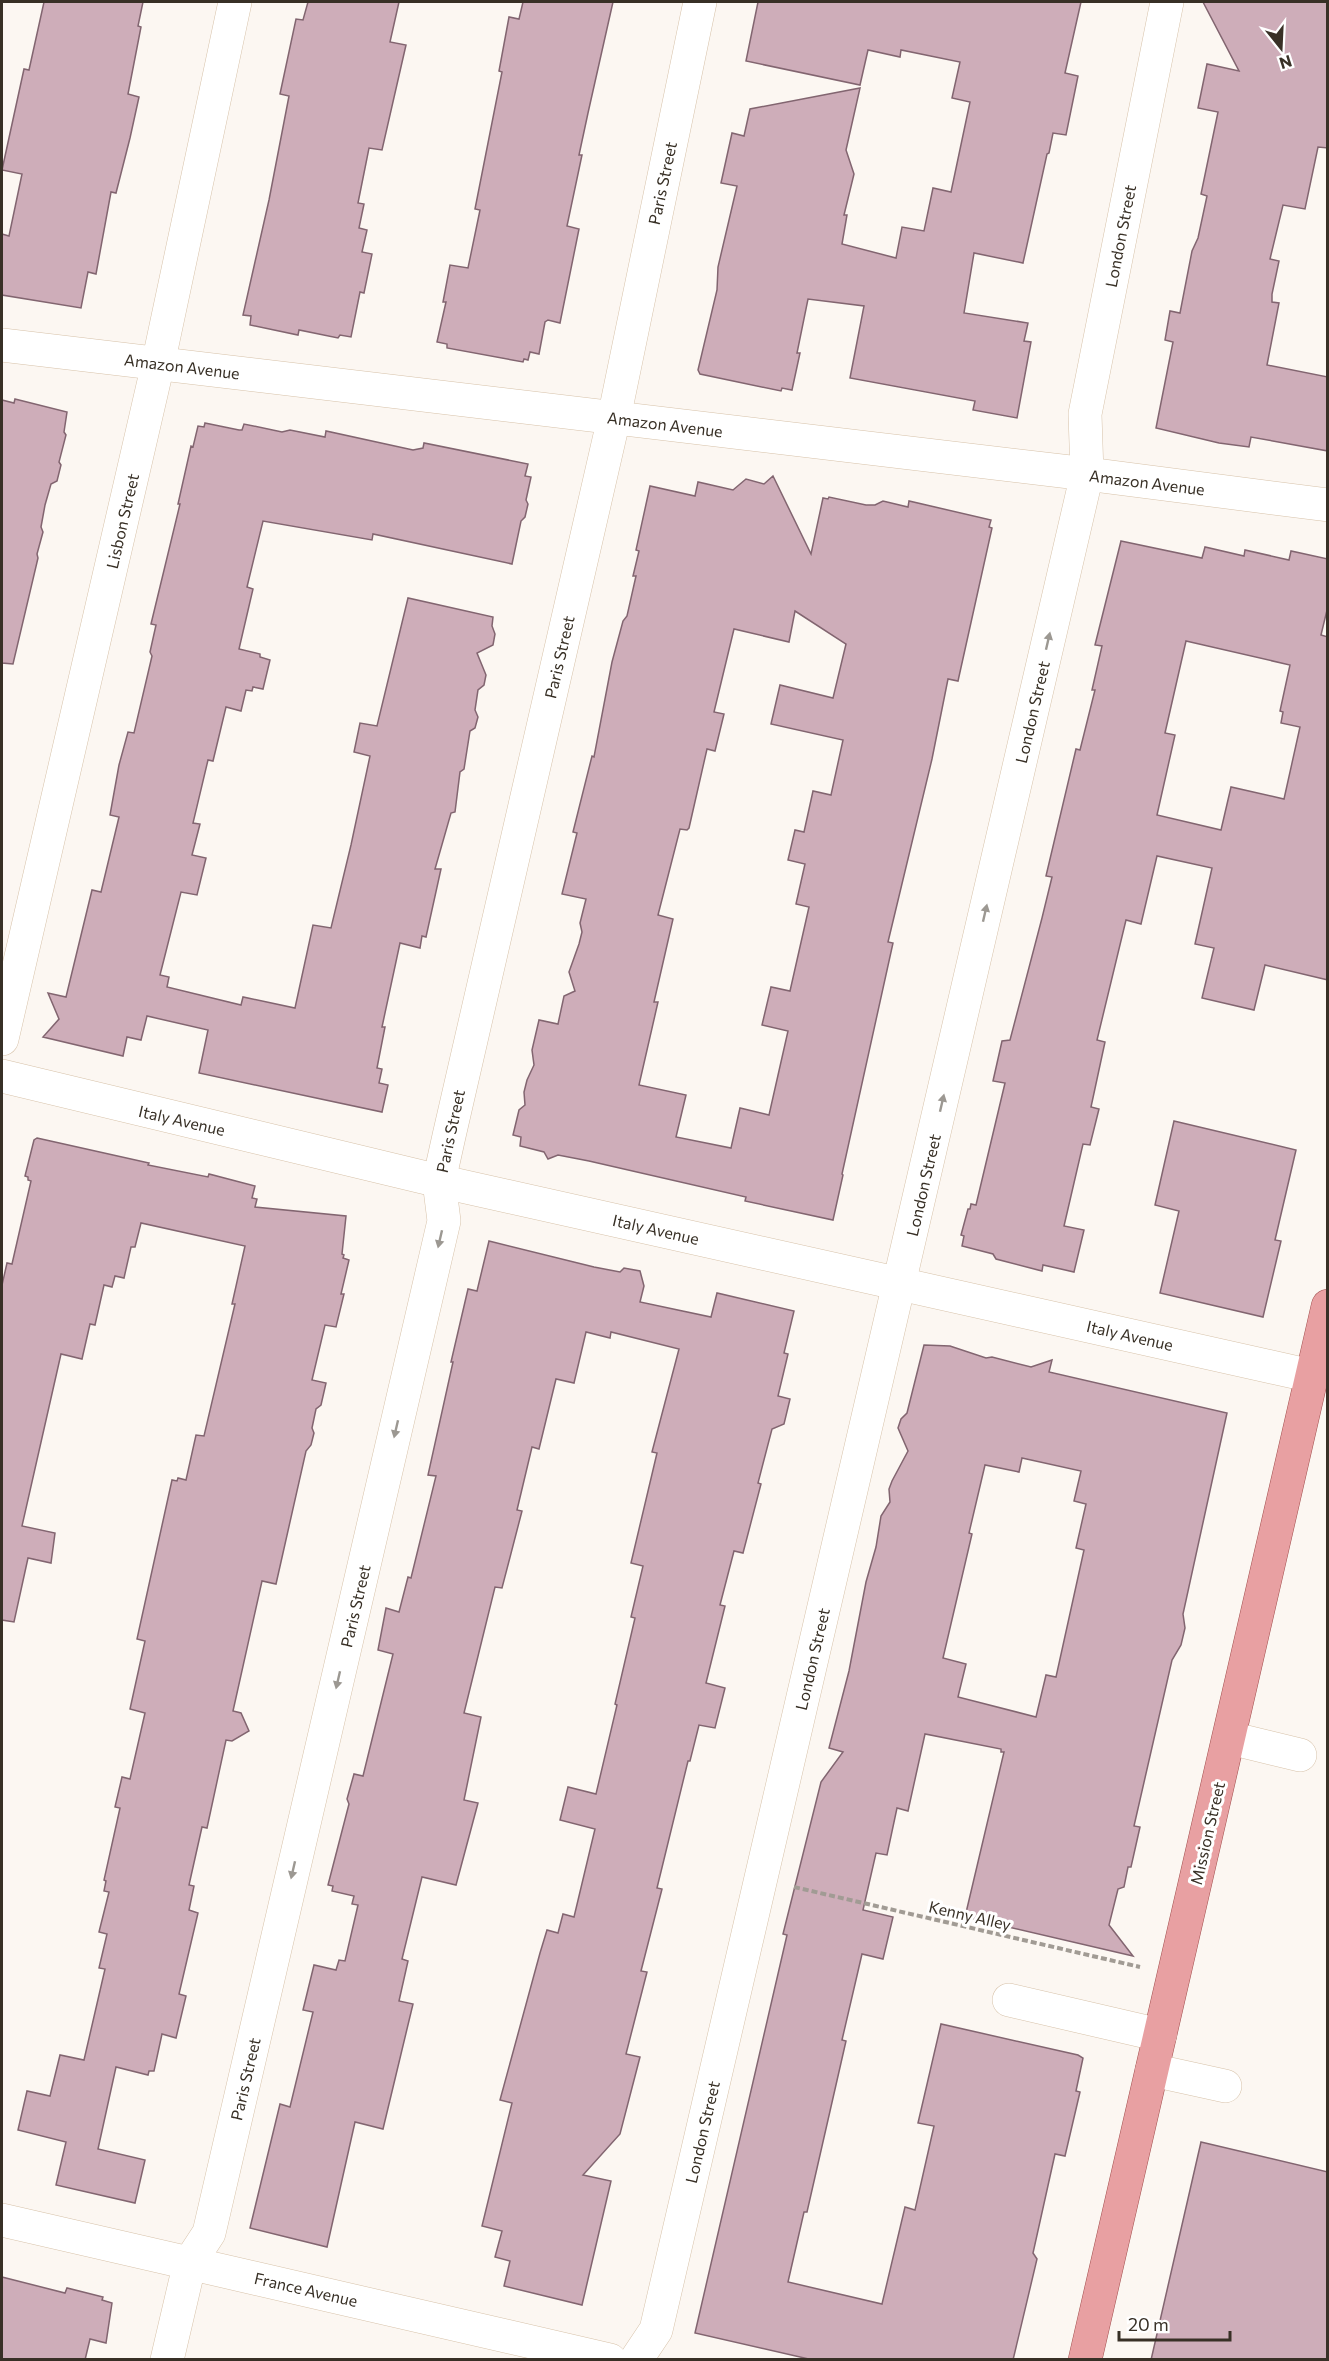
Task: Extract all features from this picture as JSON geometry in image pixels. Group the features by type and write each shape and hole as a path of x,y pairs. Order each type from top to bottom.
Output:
{"main road":[{"name":"Mission Street","path":"1085,2360 1328,1306"}],"street":[{"name":"Lisbon Street","path":"2,1039 158,364 235,2"},
{"name":"Paris Street","path":"168,2360 190,2262 209,2233 444,1221 439,1181 614,417 700,2"},
{"name":"London Street","path":"636,2360 656,2330 1087,474 1085,414 1167,2"},
{"name":"Amazon Avenue","path":"2,345 1087,474 1328,505"},
{"name":"Italy Avenue","path":"2,1076 439,1181 1311,1376"},
{"path":"1230,1738 1300,1755"},
{"path":"1009,2000 1160,2035"},
{"path":"1152,2070 1225,2086"},
{"name":"France Avenue","path":"2,2220 610,2360"}],"path":[{"name":"Kenny Alley","path":"761,1879 1173,1975"}],"building":[{"path":"44,2 143,2 138,26 141,27 128,94 139,97 116,193 111,192 96,274 88,272 81,308 2,295 2,234 9,236 22,174 2,170 24,69 29,70"},
{"path":"308,2 399,2 390,42 406,45 382,150 369,148 358,203 364,204 359,228 367,230 362,252 372,254 364,293 360,292 351,337 340,335 338,338 299,330 298,335 250,325 251,316 243,315 269,200 289,96 280,94 296,19 303,20"},
{"path":"523,2 613,2 579,155 582,155 567,226 579,229 560,323 548,320 545,322 539,354 530,352 528,360 524,359 523,362 447,348 447,344 437,342 446,302 443,302 450,265 468,268 480,210 475,209 502,72 499,71 509,17 519,19"},
{"path":"758,2 1081,2 1065,73 1078,76 1066,135 1053,133 1023,263 974,253 964,313 1028,323 1024,341 1031,342 1017,418 973,410 975,401 850,378 864,306 808,299 792,390 782,388 781,391 700,374 698,370 717,290 718,267 737,186 721,183 732,133 744,136 750,109 860,88 846,150 854,174 844,215 847,215 842,244 896,258 902,227 924,231 933,188 951,192 970,102 952,98 960,62 901,50 900,57 868,50 860,85 746,61"},
{"path":"1203,2 1328,2 1328,148 1318,147 1305,209 1283,205 1270,259 1279,261 1272,302 1279,303 1267,365 1328,377 1328,451 1251,437 1249,447 1219,443 1156,428 1173,342 1165,340 1170,311 1180,313 1192,251 1198,238 1207,196 1201,194 1218,112 1198,108 1207,64 1239,71"},
{"path":"15,399 67,412 64,432 66,435 59,462 61,465 57,481 51,484 45,505 38,558 13,664 2,663 2,400 14,403"},
{"path":"205,423 239,430 242,430 244,424 282,432 290,430 325,437 326,431 413,450 423,448 424,443 528,464 525,476 531,477 526,500 528,504 525,517 521,521 512,564 373,534 372,540 263,521 247,587 253,589 239,649 260,654 260,657 270,660 263,689 253,687 252,691 246,690 241,711 226,707 213,761 208,760 193,823 200,824 192,855 206,858 197,895 181,892 160,975 169,977 167,987 241,1005 243,997 295,1008 313,925 331,928 370,756 354,752 360,723 377,726 408,598 493,617 492,626 495,634 493,645 477,653 486,675 484,685 478,690 475,710 478,717 475,728 470,731 464,769 460,772 455,812 451,813 435,869 441,869 426,937 422,936 420,948 400,943 382,1027 385,1027 377,1068 382,1069 379,1083 388,1085 382,1112 199,1073 208,1030 147,1016 141,1040 127,1037 123,1056 43,1037 59,1019 48,993 66,997 92,890 101,892 119,817 110,815 119,765 128,732 134,733 152,656 150,652 156,625 151,624 180,504 178,504 191,446 193,447 198,426 204,427"},
{"path":"773,476 811,554 823,498 828,499 829,497 866,505 875,505 883,501 908,507 909,501 991,520 989,527 992,528 958,681 948,679 932,759 888,942 893,943 833,1220 745,1201 746,1197 589,1161 558,1155 548,1159 544,1152 520,1146 521,1137 513,1135 519,1110 525,1105 524,1092 534,1065 532,1050 539,1020 558,1024 564,996 575,991 569,972 582,932 580,923 586,899 562,894 577,833 573,832 592,756 594,757 612,662 623,621 627,616 636,576 633,576 639,551 636,550 650,486 695,496 698,482 733,490 746,479 764,484","holes":["795,611 846,644 833,698 780,685 771,724 843,740 831,795 813,791 804,832 795,830 788,860 805,864 796,904 809,907 790,991 771,987 762,1025 788,1031 769,1115 740,1108 731,1148 676,1137 686,1095 639,1085 658,1002 654,1002 673,919 658,915 680,829 689,828 707,749 715,751 724,714 714,712 734,629 789,642"]},
{"path":"1121,541 1202,558 1205,547 1244,556 1245,550 1289,560 1291,551 1328,559 1328,606 1321,635 1328,637 1328,980 1265,965 1254,1010 1202,998 1214,948 1195,944 1212,868 1157,856 1141,924 1126,920 1097,1040 1105,1042 1091,1107 1099,1109 1090,1145 1083,1144 1064,1226 1084,1230 1074,1272 1043,1265 1042,1271 996,1259 993,1254 962,1246 964,1236 961,1235 968,1209 971,1204 976,1205 1005,1083 993,1081 1002,1041 1010,1040 1052,877 1046,876 1076,749 1080,750 1095,690 1092,690 1102,646 1095,645","holes":["1186,641 1290,665 1280,711 1283,712 1281,723 1300,727 1284,799 1231,787 1221,830 1157,815 1175,735 1165,733"]},
{"path":"1174,1121 1296,1150 1275,1240 1281,1241 1263,1317 1160,1293 1179,1211 1155,1205"},
{"path":"37,1138 149,1163 148,1165 208,1177 209,1174 255,1186 252,1198 257,1199 255,1207 346,1216 342,1254 343,1258 349,1260 341,1294 344,1294 336,1327 325,1325 312,1380 326,1383 321,1405 316,1409 312,1428 314,1433 311,1445 306,1451 276,1584 262,1581 233,1711 241,1713 249,1731 232,1741 226,1740 207,1828 202,1827 189,1885 194,1886 189,1910 198,1913 179,1994 186,1996 176,2038 162,2034 154,2071 149,2071 148,2075 116,2067 98,2149 145,2160 135,2203 56,2185 66,2142 18,2130 27,2091 50,2096 60,2055 84,2060 105,1969 99,1968 107,1934 99,1932 109,1892 104,1891 106,1881 104,1880 120,1808 115,1807 122,1777 130,1779 145,1713 130,1709 145,1641 137,1639 172,1480 177,1481 178,1478 186,1480 196,1435 204,1436 235,1304 232,1304 245,1246 141,1223 135,1247 131,1247 124,1278 115,1276 112,1287 104,1285 95,1325 90,1324 82,1359 61,1354 22,1526 55,1533 51,1563 28,1558 14,1622 2,1620 2,1285 7,1263 12,1264 31,1181 25,1176 34,1140"},
{"path":"489,1241 594,1267 620,1272 624,1268 640,1271 644,1286 640,1302 711,1317 717,1293 794,1311 784,1353 788,1354 778,1396 790,1399 784,1424 772,1429 758,1483 761,1484 743,1553 734,1551 720,1605 725,1606 706,1683 725,1688 715,1728 699,1725 657,1888 662,1889 641,1971 647,1972 626,2054 640,2057 620,2134 583,2175 611,2181 582,2305 504,2286 510,2261 495,2257 502,2231 482,2226 512,2103 500,2100 540,1953 547,1930 558,1933 563,1914 574,1917 595,1829 560,1820 568,1787 596,1794 635,1618 631,1617 643,1566 631,1563 657,1453 652,1452 679,1349 611,1332 610,1338 586,1332 574,1383 556,1379 539,1449 532,1447 517,1510 522,1511 502,1588 495,1587 464,1713 481,1717 464,1800 478,1803 456,1885 422,1877 402,1959 408,1961 399,2001 413,2004 383,2129 355,2122 327,2247 250,2228 280,2104 290,2107 313,2012 303,2010 314,1965 336,1970 339,1960 345,1961 358,1905 352,1904 354,1896 332,1891 333,1886 328,1885 349,1804 347,1799 354,1774 363,1776 393,1654 378,1650 386,1608 399,1612 408,1577 411,1578 436,1476 428,1475 453,1362 451,1362 468,1289 477,1291"},
{"path":"924,1345 950,1346 986,1358 992,1357 1031,1367 1052,1360 1049,1372 1227,1413 1183,1614 1185,1628 1181,1645 1172,1660 1134,1826 1140,1827 1131,1867 1128,1867 1124,1887 1118,1889 1109,1925 1133,1956 965,1917 1004,1752 1001,1752 1001,1749 925,1734 908,1811 897,1808 887,1855 876,1853 863,1910 893,1917 883,1959 862,1954 842,2040 846,2041 807,2212 804,2212 788,2282 882,2304 905,2207 915,2210 934,2126 918,2123 941,2024 1078,2055 1083,2058 1076,2091 1080,2092 1065,2156 1055,2154 1033,2253 1037,2259 1013,2360 813,2360 695,2333 787,1935 783,1934 821,1782 843,1752 829,1748 849,1671 881,1516 890,1502 889,1489 892,1481 908,1451 898,1428 901,1419 907,1413","holes":["1022,1458 1081,1471 1074,1501 1086,1504 1076,1548 1084,1550 1056,1677 1046,1675 1036,1717 958,1697 966,1664 943,1658 972,1534 969,1533 985,1465 1019,1472"]},
{"path":"1201,2142 1328,2172 1328,2360 1151,2360"},
{"path":"2,2277 65,2293 67,2288 103,2297 102,2300 112,2303 106,2343 90,2339 85,2360 2,2360"}]}
